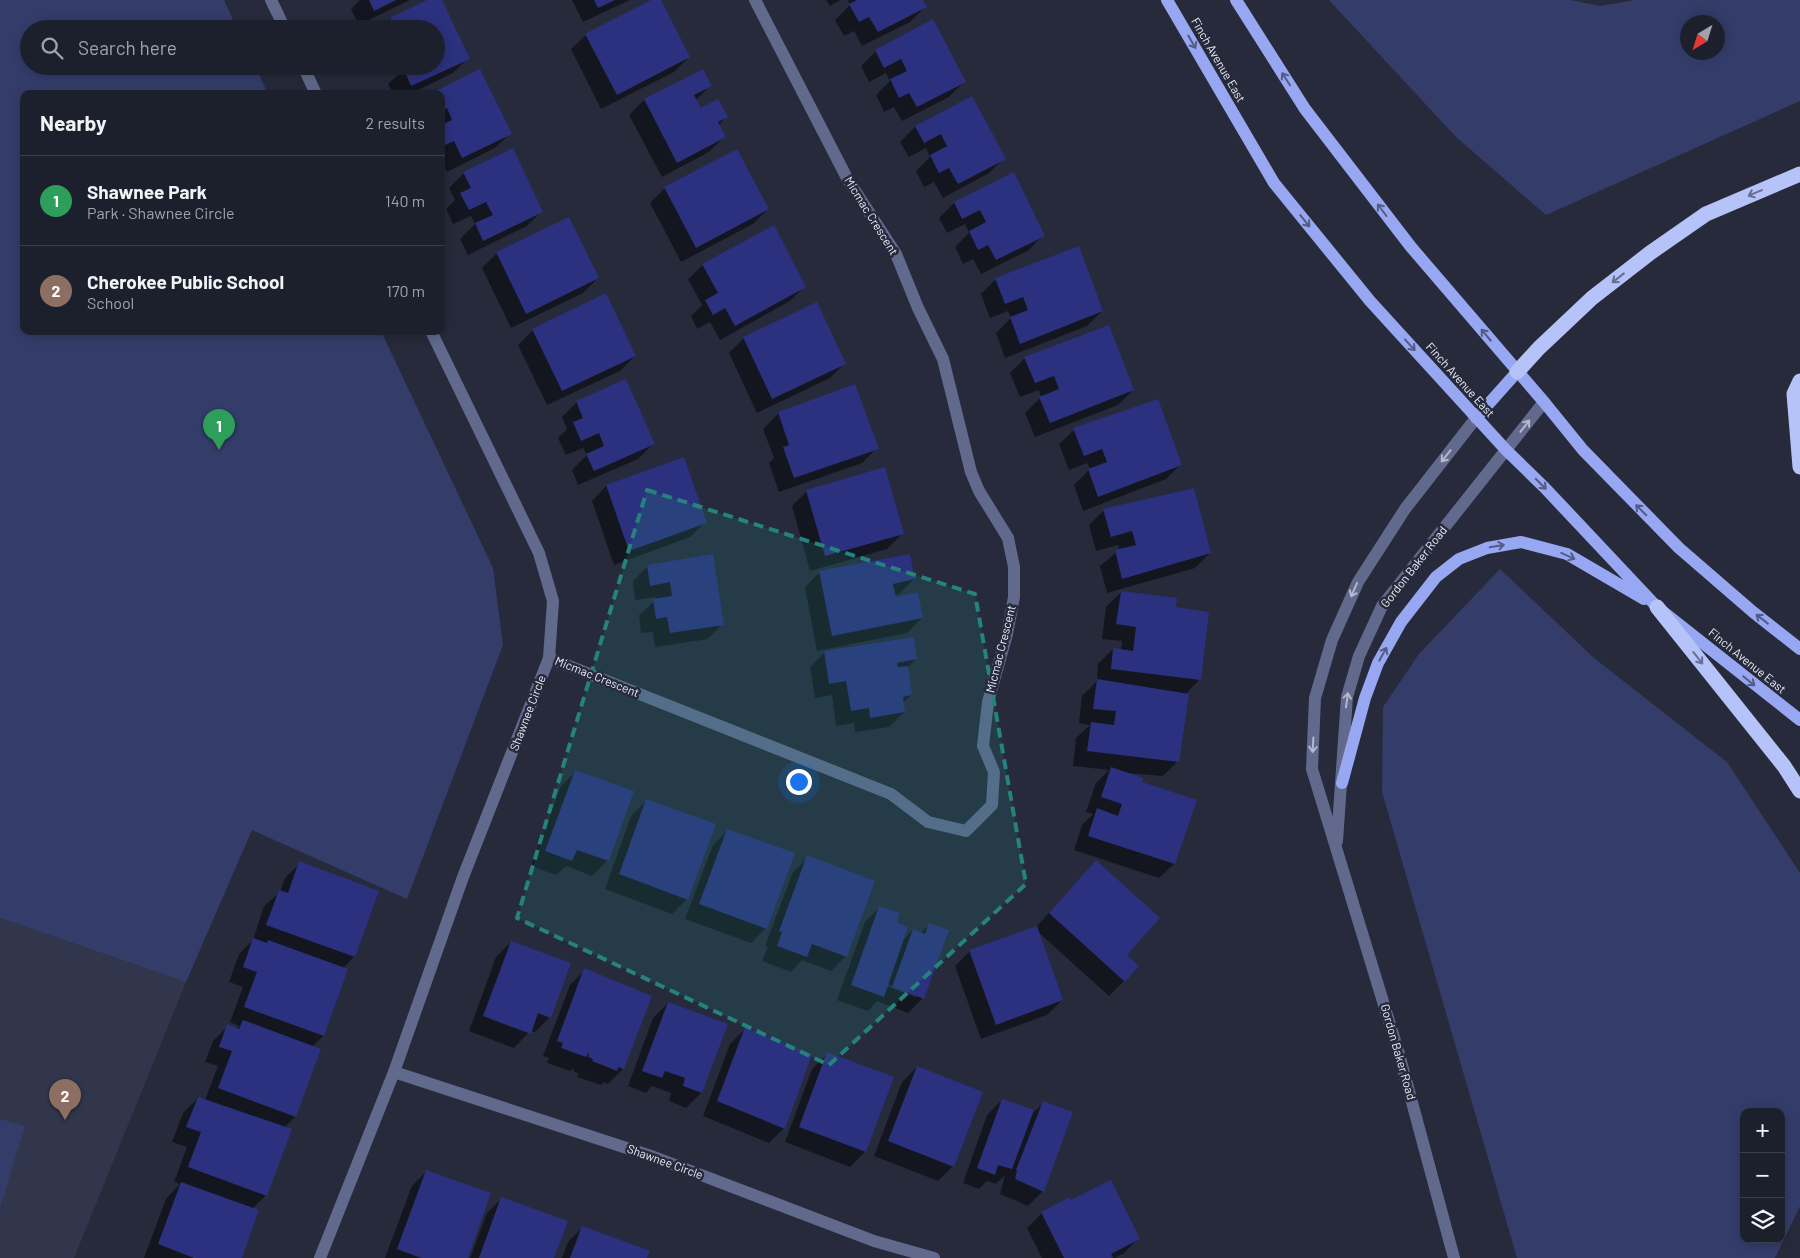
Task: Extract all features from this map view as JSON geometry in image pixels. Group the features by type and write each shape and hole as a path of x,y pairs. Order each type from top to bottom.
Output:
{"highway":[{"path":"1517,372 1539,348 1592,298 1706,214 1800,174"},
{"path":"1800,381 1794,394 1800,466"},
{"path":"1657,607 1784,766 1800,791"}],"main road":[{"name":"Finch Avenue East","path":"1167,0 1274,183 1370,301 1506,450 1544,487 1657,607 1800,720"},
{"path":"1236,0 1305,109 1411,247 1544,402 1582,450 1679,548 1753,612 1800,649"},
{"path":"1476,418 1517,372"},
{"path":"1342,783 1365,698 1378,663 1401,622 1436,577 1459,559 1487,548 1521,542 1567,554 1657,607"}],"street":[{"path":"271,0 281,20"},
{"name":"Micmac Crescent","path":"549,658 891,794 928,822 966,831 992,805 994,772 983,746 988,702 1007,634 1014,597 1014,567 1008,538 971,472 943,359 918,308 896,254 848,180 754,0"},
{"path":"307,75 314,90"},
{"name":"Shawnee Circle","path":"320,1258 394,1072 463,877 549,658 553,601 539,553 434,335"},
{"name":"Gordon Baker Road","path":"1336,848 1342,783 1346,697 1359,656 1382,606 1544,402"},
{"name":"Gordon Baker Road","path":"1454,1258 1400,1054 1312,769 1316,698 1332,640 1358,582 1405,509 1476,418"},
{"name":"Shawnee Circle","path":"394,1072 654,1157 874,1241 934,1258"}],"highlighted area":[{"path":"647,490 975,594 1026,884 829,1065 517,918"}],"shaded area":[{"path":"0,0 224,0 233,20 20,20 20,75 259,75 266,90 20,90 20,335 383,335 493,568 503,645 407,899 252,830 186,982 0,918"},
{"path":"1329,0 1571,0 1600,6 1635,0 1800,0 1800,101 1546,215 1455,136"},
{"path":"1500,569 1594,658 1727,762 1800,873 1800,1206 1785,1237 1785,1108 1740,1108 1740,1243 1782,1243 1775,1258 1517,1258 1382,792 1383,707 1419,654"},
{"path":"0,918 186,982 74,1258 0,1258"},
{"path":"0,1119 25,1126 0,1208"}],"building":[{"path":"369,0 396,0 374,11"},
{"path":"427,0 442,0 470,59 445,70 445,20 391,20 390,18"},
{"path":"594,0 615,0 598,8"},
{"path":"651,0 661,0 690,57 617,95 585,34"},
{"path":"857,0 923,0 927,7 878,32 869,17 859,22 849,4"},
{"path":"933,19 966,82 917,107 909,93 899,98 890,79 907,71 901,59 884,68 875,50"},
{"path":"480,69 512,134 462,158 454,141 445,145 445,123 452,120 447,108 445,109 445,90 437,90"},
{"path":"703,69 712,86 694,95 701,108 718,99 728,117 718,122 726,137 677,163 644,99"},
{"path":"406,75 435,75 411,86"},
{"path":"972,96 1006,159 958,184 949,168 939,173 930,155 947,146 941,134 924,143 915,126"},
{"path":"513,148 543,212 483,241 475,223 493,215 486,202 469,210 460,193 471,188 463,172"},
{"path":"737,149 769,209 696,248 664,187"},
{"path":"1014,172 1045,236 996,260 988,245 978,250 969,231 986,222 980,210 962,219 954,202"},
{"path":"569,217 599,278 526,314 496,252"},
{"path":"774,225 806,287 735,326 725,308 713,315 705,300 718,293 702,264"},
{"path":"1079,246 1103,311 1020,344 1010,317 1028,310 1023,297 1005,304 995,278"},
{"path":"606,293 636,356 562,391 532,329"},
{"path":"817,302 846,364 772,399 743,337"},
{"path":"1109,325 1134,390 1050,423 1039,397 1059,389 1054,376 1035,383 1024,357"},
{"path":"626,379 655,444 594,471 586,454 604,446 599,433 581,441 573,422 583,418 576,401"},
{"path":"855,384 879,449 794,478 783,447 789,445 778,412"},
{"path":"1158,399 1182,465 1098,497 1088,469 1107,462 1102,449 1084,456 1073,428"},
{"path":"684,457 707,523 629,551 606,485"},
{"path":"885,467 904,534 825,556 806,490"},
{"path":"1194,488 1211,553 1122,579 1115,550 1136,545 1132,531 1111,537 1103,509"},
{"path":"713,554 724,625 670,633 667,617 656,619 653,599 672,596 670,582 650,586 647,565"},
{"path":"910,554 915,579 893,584 896,597 918,592 923,618 832,636 819,571"},
{"path":"1121,591 1177,598 1176,607 1209,612 1201,680 1111,669 1113,648 1133,651 1136,627 1116,624"},
{"path":"914,637 917,659 897,663 898,667 908,666 912,695 903,697 905,712 870,718 869,708 851,711 846,681 829,684 824,651"},
{"path":"1097,679 1189,694 1179,762 1087,751 1091,722 1114,725 1116,711 1093,709"},
{"path":"1111,767 1143,778 1142,782 1197,800 1175,864 1088,836 1097,808 1118,816 1122,804 1101,797"},
{"path":"575,770 634,791 609,861 577,850 572,861 545,851"},
{"path":"646,799 716,824 688,900 619,874"},
{"path":"727,829 795,853 767,929 699,904"},
{"path":"807,855 875,881 847,957 812,944 807,957 777,946 782,932 779,931"},
{"path":"1096,860 1160,918 1127,955 1139,966 1125,982 1049,913"},
{"path":"299,861 379,891 355,957 266,925 279,890 288,893"},
{"path":"879,906 900,913 897,922 908,927 884,997 851,985"},
{"path":"929,923 949,930 924,999 892,987 913,929 925,934"},
{"path":"1037,926 1063,1000 996,1025 969,950"},
{"path":"253,938 267,943 268,940 348,969 324,1036 244,1007 257,972 243,967"},
{"path":"511,941 571,963 551,1018 538,1013 531,1034 483,1016"},
{"path":"584,968 652,996 624,1069 618,1067 617,1071 592,1061 593,1059 588,1057 588,1053 586,1057 561,1048 563,1043 557,1041"},
{"path":"668,1002 728,1024 702,1093 683,1086 685,1078 665,1071 662,1078 642,1071"},
{"path":"243,1020 321,1049 296,1117 218,1088 232,1051 219,1047 227,1024 239,1029"},
{"path":"745,1027 812,1055 785,1129 717,1101"},
{"path":"827,1052 894,1077 866,1152 799,1127"},
{"path":"917,1066 983,1092 954,1167 888,1141"},
{"path":"198,1097 292,1129 267,1196 188,1167 201,1132 186,1127"},
{"path":"1002,1099 1034,1110 1012,1169 998,1165 995,1175 977,1168"},
{"path":"1043,1101 1073,1112 1044,1192 1015,1179 1016,1170"},
{"path":"426,1170 491,1193 468,1258 421,1258 397,1249"},
{"path":"1111,1180 1140,1239 1111,1254 1113,1257 1111,1258 1064,1258 1041,1212 1070,1197 1071,1200"},
{"path":"181,1182 259,1210 242,1258 194,1258 158,1244"},
{"path":"501,1197 568,1221 554,1258 479,1258"},
{"path":"582,1226 650,1251 647,1258 570,1258"}],"place":[{"name":"Shawnee Park","path":"219,450"},
{"name":"Cherokee Public School","path":"65,1120"}]}
